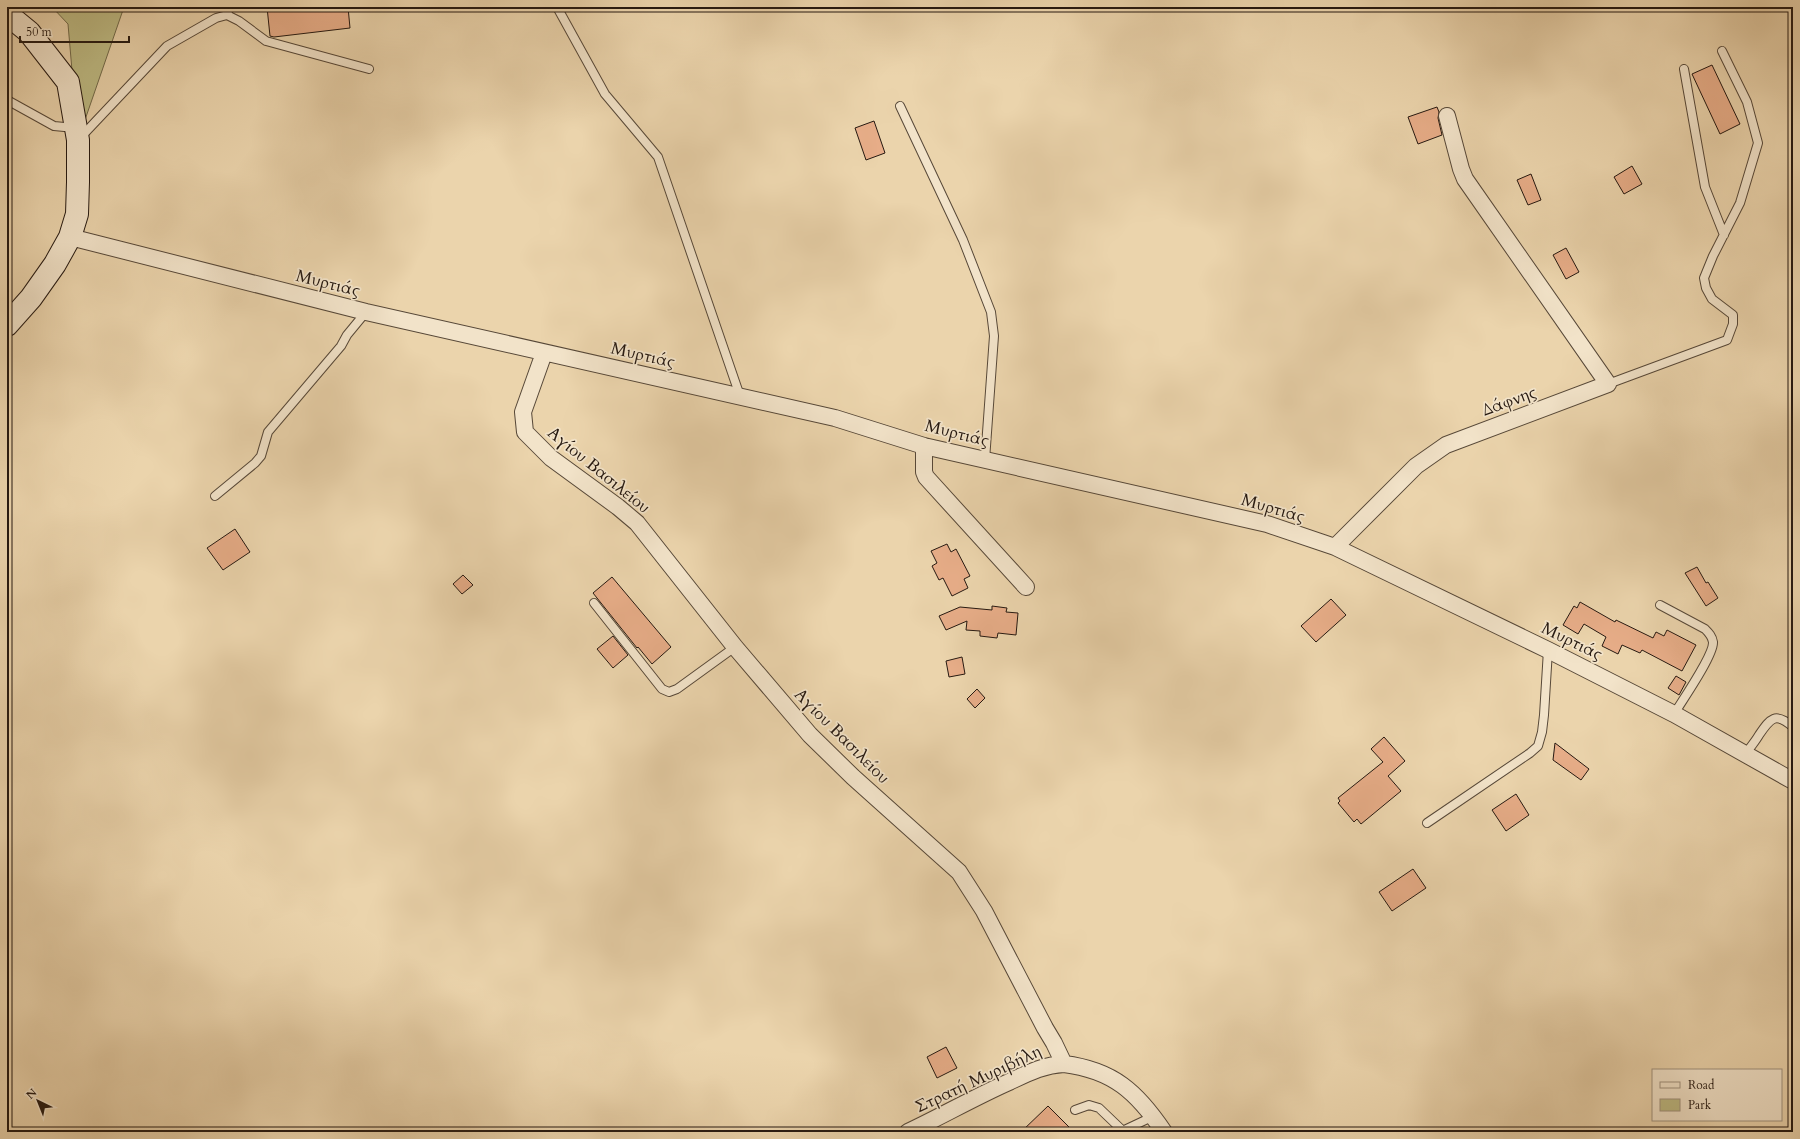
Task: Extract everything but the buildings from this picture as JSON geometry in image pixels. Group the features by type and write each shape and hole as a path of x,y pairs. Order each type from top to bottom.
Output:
{"main road":[{"path":"7,14 29,32 68,82 77,134 77,214 70,237 55,264 31,298 7,325"}],"street":[{"path":"1447,116 1465,179 1608,384"},
{"name":"Μυρτιάς","path":"70,237 366,312 835,418 924,446 1267,524 1335,547 1548,650 1674,714 1793,781"},
{"name":"Αγίου Βασιλείου","path":"544,353 523,412 525,432 551,458 618,507 637,523 734,647 810,735 853,777 958,872 984,912 1064,1064"},
{"name":"Δάφνης","path":"1335,547 1416,466 1446,445 1608,384"},
{"path":"924,446 924,472 926,477 1026,587"},
{"path":"1064,1064 1077,1066 1118,1081 1136,1096 1154,1116 1164,1132"},
{"name":"Στρατή Μυριβήλη","path":"908,1132 1025,1074 1048,1065 1064,1064"}],"lane":[{"path":"227,16 229,7"},
{"path":"557,7 605,94 658,157 740,396"},
{"path":"7,100 54,126 77,134 167,46 208,22 227,16 240,21 266,41 369,69"},
{"path":"1722,51 1747,102 1758,143 1740,203 1724,236"},
{"path":"1684,69 1705,188 1724,236"},
{"path":"900,106 963,240 991,312 994,336 985,460"},
{"name":"Δάφνης","path":"1608,384 1727,340 1733,324 1733,315 1712,299 1706,288 1704,278 1713,256 1724,236"},
{"path":"215,496 255,463 261,456 268,432 341,346 347,335 366,312"},
{"path":"594,603 662,689 669,692 677,689 734,647"},
{"path":"1660,605 1705,629 1713,642 1709,655 1674,714"},
{"path":"1427,823 1538,746 1544,715 1548,650"},
{"path":"1746,754 1766,723 1772,718 1785,720 1793,727"},
{"path":"1076,1110 1089,1105 1099,1108 1121,1131 1154,1116"}],"green space":[{"path":"52,7 124,7 78,140 68,24"}]}
